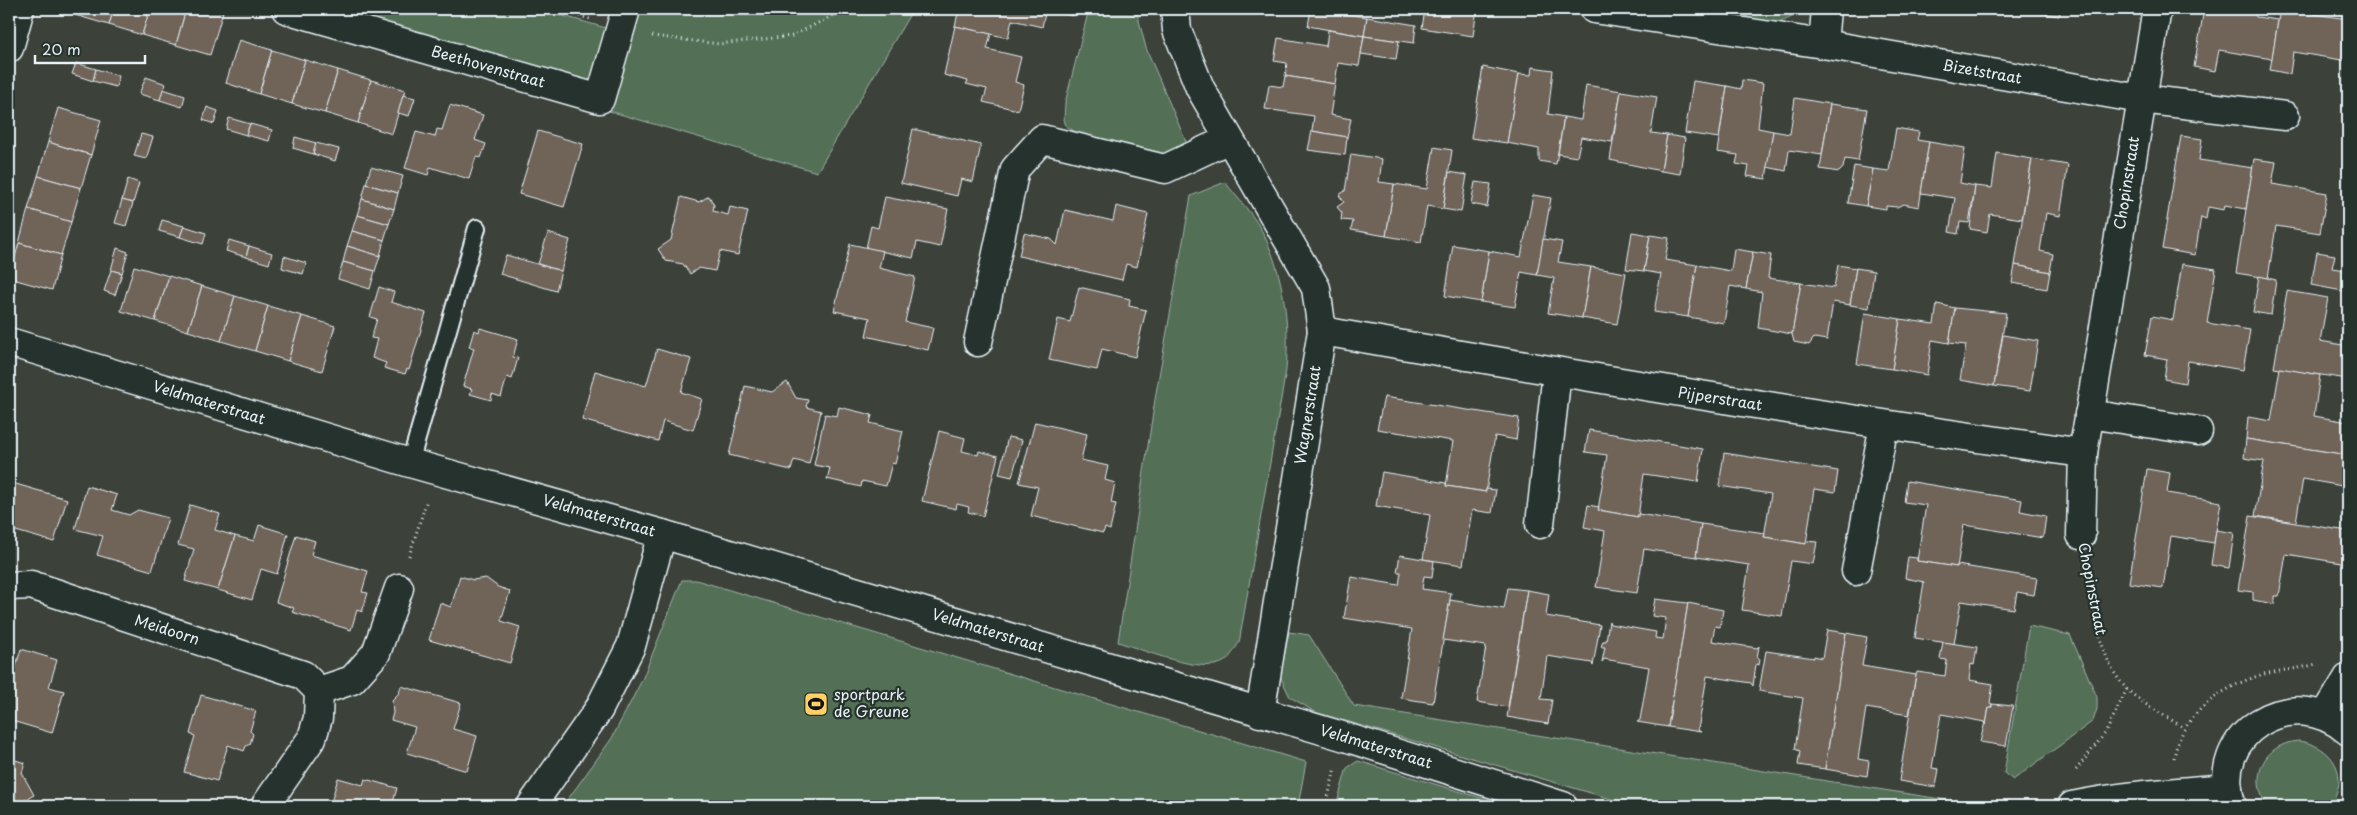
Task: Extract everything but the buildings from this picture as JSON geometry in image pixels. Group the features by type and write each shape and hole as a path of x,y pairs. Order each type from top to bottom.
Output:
{"street":[{"path":"9,48 20,9"},
{"name":"Beethovenstraat","path":"286,9 600,99 623,18"},
{"name":"Wagnerstraat","path":"1175,9 1178,30 1200,88 1316,288 1322,331 1260,713"},
{"name":"Bizetstraat","path":"1594,9 1823,44 2141,100"},
{"path":"1823,44 1826,9"},
{"name":"Chopinstraat","path":"2081,535 2083,453 2157,9"},
{"path":"2141,100 2284,116"},
{"path":"978,342 1016,169 1042,139 1165,169 1229,139"},
{"name":"Pijperstraat","path":"1322,331 1557,372 1884,425 2083,453"},
{"name":"Veldmaterstraat","path":"9,342 436,471 662,534 1342,736 1563,806"},
{"path":"1540,524 1557,372"},
{"path":"2089,414 2198,431"},
{"path":"1856,571 1884,425"},
{"path":"531,806 599,709 631,646 662,534"},
{"name":"Meidoorn","path":"9,586 31,585 303,675 319,691"},
{"path":"265,806 312,738 318,718 319,691 352,680 376,653 399,588"},
{"path":"2325,716 2348,678"},
{"path":"2072,806 2154,794 2230,797 2230,761 2242,738 2262,720 2286,711 2299,710 2325,716 2348,731"}],"lane":[{"path":"410,463 477,228"}],"path":[{"path":"623,18 656,37 719,44 792,36 846,9"},
{"path":"399,588 436,471"},
{"name":"Chopinstraat","path":"2081,535 2099,630 2109,663 2127,689 2184,728"},
{"path":"2074,772 2106,732 2127,689"}],"green space":[{"path":"307,9 539,9 613,30 598,85"},
{"path":"635,9 913,9 817,172 606,110"},
{"path":"1089,9 1136,9 1146,48 1190,151 1175,158 1085,138 1066,126 1064,120 1065,103"},
{"path":"1737,9 1802,9 1792,17 1780,22 1760,23 1752,20"},
{"path":"1225,182 1256,221 1271,251 1284,301 1287,353 1286,370 1239,643 1225,661 1216,665 1203,665 1173,660 1118,642 1156,393 1191,196"},
{"name":"sportpark de Greune","path":"682,580 696,580 1306,762 1298,806 563,806 612,738 642,680"},
{"path":"2029,626 2070,635 2097,697 2097,709 2093,721 2013,780 2004,773"},
{"path":"1289,632 1309,635 1354,706 1972,804 1974,806 1635,806 1315,712 1290,697 1280,676"},
{"path":"2298,741 2321,749 2329,755 2335,764 2339,784 2330,806 2267,806 2261,795 2259,773 2268,755 2286,743"},
{"path":"1358,761 1508,806 1336,806 1347,768"}],"place":[{"name":"sportpark de Greune","path":"816,704"}]}
